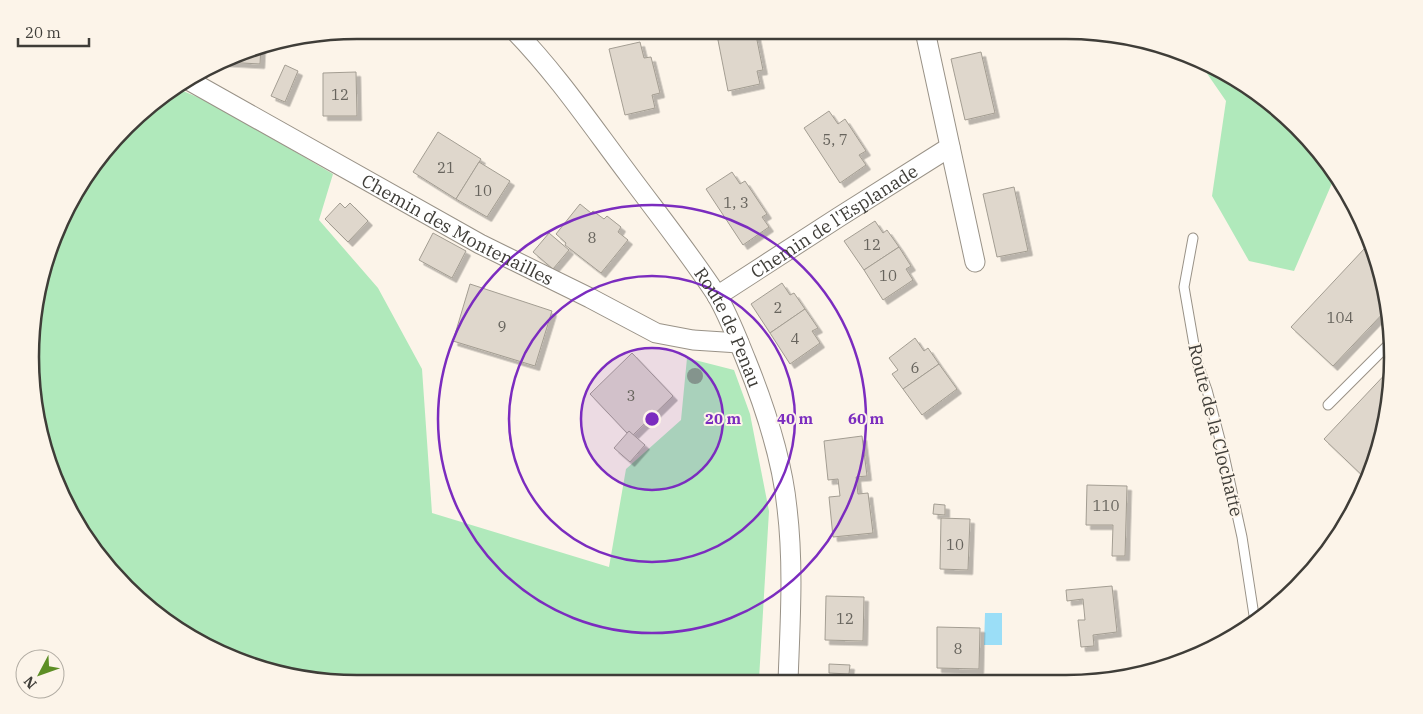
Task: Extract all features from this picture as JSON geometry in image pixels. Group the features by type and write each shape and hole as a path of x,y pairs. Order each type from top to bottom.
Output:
{"street":[{"name":"Route de Penau","path":"523,39 568,94 717,296 739,343 756,384 767,418 780,465 787,508 791,565 788,675"},
{"path":"927,39 976,262"},
{"name":"Chemin des Montenailles","path":"195,83 480,244 590,298 656,334 693,340 739,343"},
{"name":"Chemin de l'Esplanade","path":"717,296 839,216 950,147"}],"lane":[{"name":"Route de la Clochatte","path":"1193,238 1184,287 1197,362 1207,390 1242,537 1254,614"},
{"path":"1328,405 1384,349"}],"green space":[{"path":"1205,71 1243,92 1276,118 1305,147 1332,182 1294,271 1249,261 1212,196 1226,101"},
{"path":"182,91 216,105 333,174 319,220 378,288 422,369 432,513 609,567 626,469 681,420 687,358 734,370 750,414 769,511 759,675 336,675 295,669 235,651 180,622 132,582 92,534 63,479 50,439 41,399 39,336 45,295 63,235 92,180 118,147 147,118"}],"water":[{"path":"985,613 1002,613 1002,645 984,645"}],"building":[{"path":"718,39 757,39 763,70 757,71 760,84 728,91"},
{"path":"640,42 644,58 651,57 660,93 652,95 655,108 625,115 609,49"},
{"path":"981,52 995,113 965,120 951,59"},
{"path":"261,54 260,64 236,63"},
{"path":"285,65 298,71 285,102 271,96"},
{"path":"356,72 357,116 323,116 323,73"},
{"path":"829,111 838,124 845,119 866,151 859,155 866,165 840,183 804,128"},
{"path":"438,132 481,159 456,199 413,172"},
{"path":"479,162 510,181 487,217 456,199"},
{"path":"732,172 740,184 745,181 767,214 762,217 769,227 743,245 706,189"},
{"path":"1014,187 1028,251 997,257 983,194"},
{"path":"340,203 345,208 350,203 368,221 348,242 325,219"},
{"path":"580,204 591,213 593,211 604,219 607,216 621,227 618,232 628,240 601,273 565,245 566,243 556,234"},
{"path":"875,221 883,233 887,230 899,247 864,270 844,241"},
{"path":"433,233 466,251 452,278 419,260"},
{"path":"549,233 569,250 553,269 533,252"},
{"path":"899,247 911,266 906,269 913,280 883,300 864,270"},
{"path":"1365,248 1382,314 1333,366 1291,327"},
{"path":"782,283 790,295 794,293 805,309 770,333 751,304"},
{"path":"470,284 552,311 535,366 453,341"},
{"path":"805,309 818,328 812,331 820,343 790,364 770,333"},
{"path":"915,338 924,351 928,348 939,364 903,389 892,374 898,370 889,358"},
{"path":"632,353 673,396 633,435 629,431 627,433 590,394"},
{"path":"939,364 957,389 922,415 903,389"},
{"path":"1384,375 1378,419 1361,475 1324,439"},
{"path":"629,431 645,445 630,462 614,448"},
{"path":"862,436 867,476 856,477 858,494 868,493 873,533 833,537 829,497 840,496 838,479 828,480 824,441"},
{"path":"1087,485 1127,486 1125,556 1112,556 1113,525 1086,525"},
{"path":"934,504 945,505 945,515 933,514"},
{"path":"941,518 970,519 968,570 940,569"},
{"path":"1112,586 1117,632 1093,635 1094,646 1081,647 1078,620 1085,620 1083,599 1067,601 1066,590"},
{"path":"826,596 864,597 863,641 825,640"},
{"path":"937,627 980,628 979,669 937,668"},
{"path":"829,664 850,665 849,674 829,673"}]}
